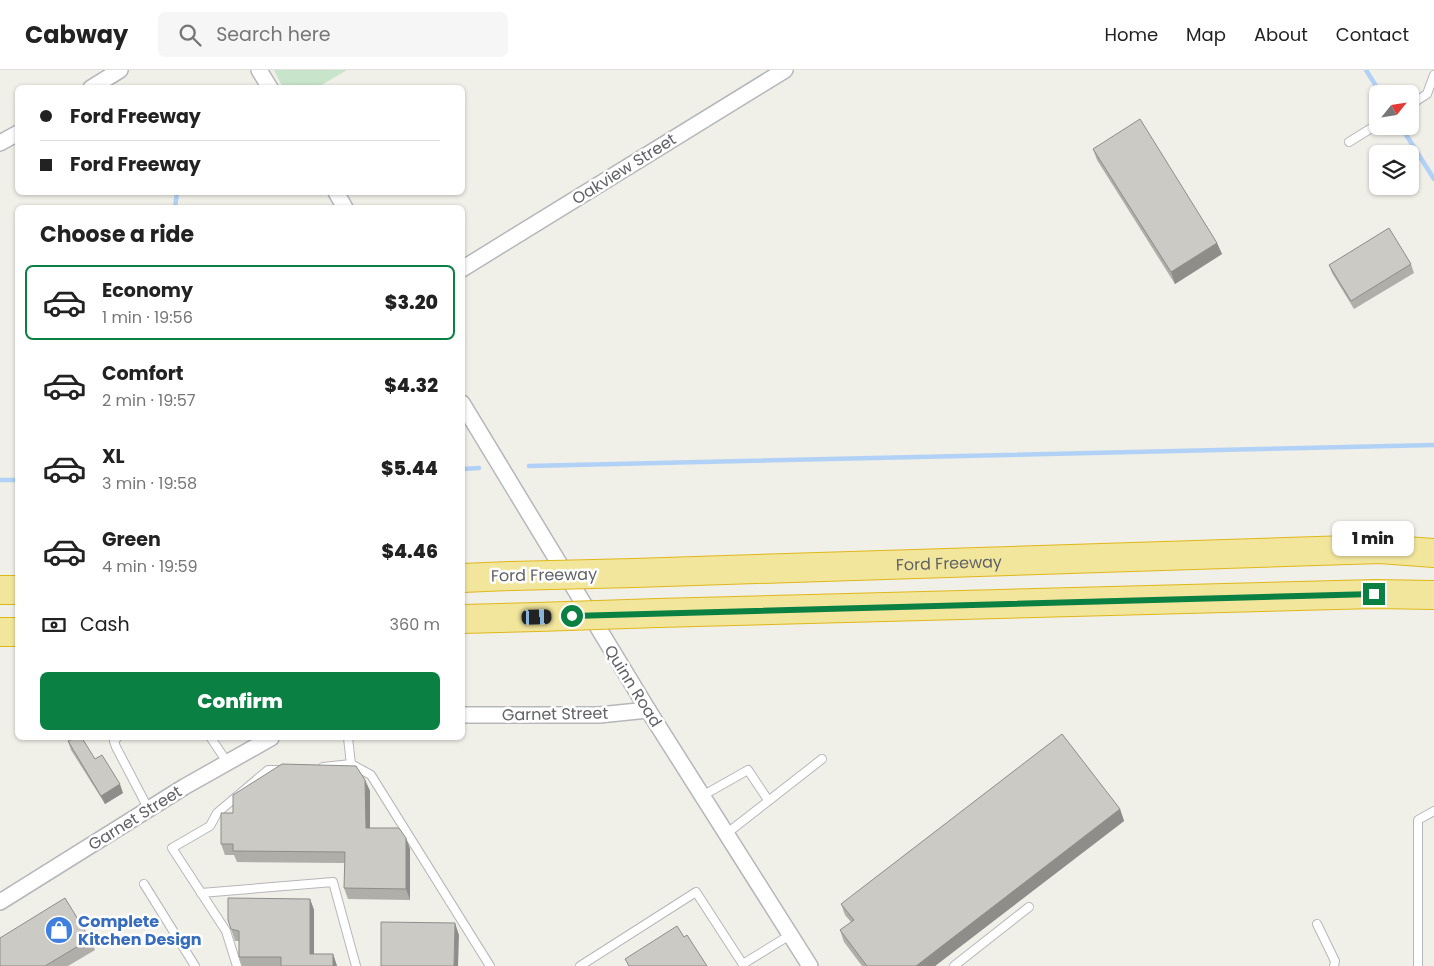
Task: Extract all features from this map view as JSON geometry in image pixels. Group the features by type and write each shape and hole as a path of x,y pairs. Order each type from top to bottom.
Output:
{"highway":[{"path":"1380,549 1434,546"},
{"name":"Ford Freeway","path":"465,578 1380,549 1434,553"},
{"path":"0,590 15,590"},
{"path":"465,619 1374,594 1434,595"},
{"path":"0,632 15,632"}],"street":[{"path":"96,85 120,70"},
{"path":"259,70 268,85"},
{"name":"Oakview Street","path":"465,267 785,70"},
{"path":"0,144 15,135"},
{"name":"Quinn Road","path":"465,408 648,710 810,966"},
{"name":"Garnet Street","path":"465,715 599,715 648,710"},
{"name":"Garnet Street","path":"0,902 227,762 267,740"}],"lane":[{"path":"1430,96 1434,74"},
{"path":"1349,142 1369,130"},
{"path":"115,740 116,747 149,810"},
{"path":"213,740 227,762"},
{"path":"348,740 351,764"},
{"path":"726,834 822,759"},
{"path":"316,767 351,764 371,775 490,966"},
{"path":"237,966 226,931 172,848 210,826 217,813 268,770 291,769"},
{"path":"702,796 748,770 768,800"},
{"path":"1418,966 1418,820 1434,811"},
{"path":"201,893 333,882 356,966"},
{"path":"144,884 195,966"},
{"path":"580,966 696,892 743,965 790,935"},
{"path":"954,966 1028,907"},
{"path":"1317,924 1334,961 1334,966"}],"green space":[{"path":"274,70 347,70 321,85 282,85"}],"building":[{"path":"1140,119 1217,243 1171,272 1093,149"},
{"path":"1389,228 1411,264 1351,301 1329,265"},
{"path":"1062,734 1120,809 916,966 867,966 840,930 854,920 841,904"},
{"path":"83,740 95,759 102,755 120,784 101,796 68,741"},
{"path":"282,764 356,766 365,780 366,828 399,828 406,838 406,889 344,888 345,852 233,851 233,844 221,844 221,813 233,813 233,795"},
{"name":"Complete Kitchen Design","path":"65,898 90,939 45,966 0,966 0,938"},
{"path":"228,898 310,899 310,954 333,954 333,966 281,966 281,957 239,957 239,931 231,929 228,920"},
{"path":"381,922 455,923 454,966 381,966"},
{"path":"677,926 684,937 687,935 707,966 629,966 625,959"}],"waterway":[{"path":"1366,70 1375,85"},
{"path":"1406,135 1434,179"},
{"path":"175,205 177,195"},
{"path":"529,466 1434,445"},
{"path":"465,469 479,468"},
{"path":"0,480 15,480"}],"place":[{"name":"Complete Kitchen Design","path":"59,930"}],"route":[{"path":"572,616 1320,597 1374,594"}]}
